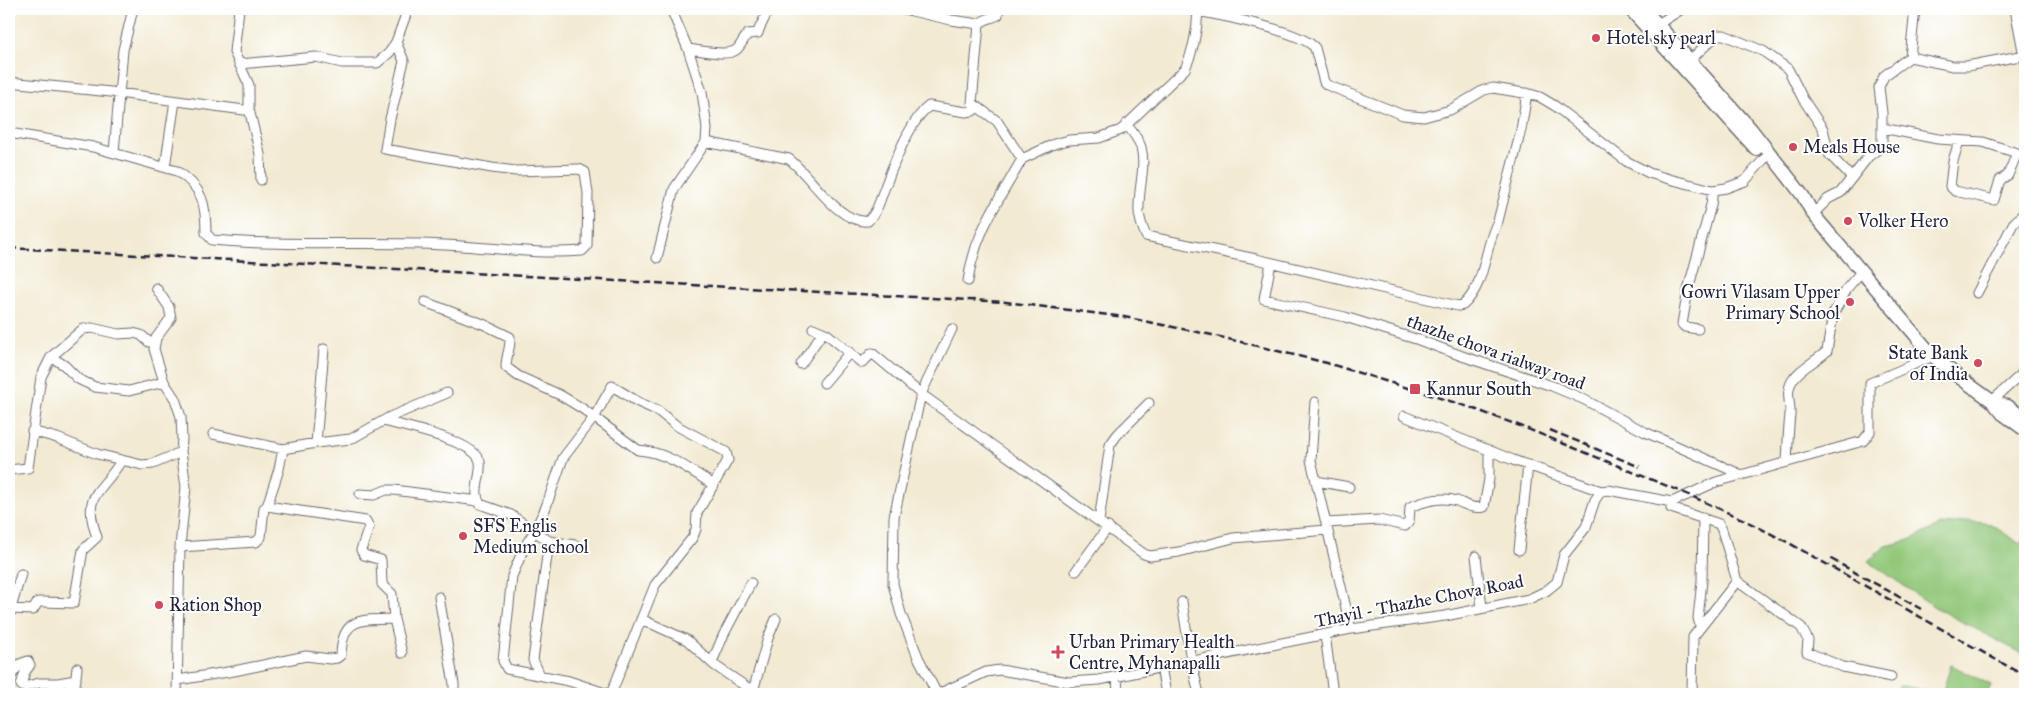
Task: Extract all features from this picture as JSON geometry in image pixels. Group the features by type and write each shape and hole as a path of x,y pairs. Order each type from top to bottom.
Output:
{"highway":[{"path":"1630,9 1803,196 1810,210 1933,356 1992,401 2003,414 2025,430"},
{"path":"1644,9 1690,60 1766,156"},
{"path":"1992,401 2009,407 2025,419"}],"street":[{"path":"114,152 115,93 133,9"},
{"path":"239,9 234,52 249,85 249,109 260,154 261,180"},
{"path":"240,64 316,56 342,63 377,62 389,53 396,42 408,9"},
{"path":"657,258 674,189 706,142 707,128 702,92 688,49 671,9"},
{"path":"688,49 713,53 729,53 736,50 748,34 758,33 767,9"},
{"path":"903,9 936,12 980,24"},
{"path":"999,9 998,15 994,18 984,19 980,24 972,103 997,121 1022,159"},
{"path":"1658,24 1682,9"},
{"path":"1810,210 1840,192 1868,157 1882,146 1879,87 1884,76 1910,57 1915,9"},
{"path":"1910,57 1953,66 1967,66 2025,57 2015,9"},
{"path":"968,281 976,245 1001,194 1022,159 1047,147 1069,140 1099,138 1113,134 1126,124 1185,69 1196,35 1198,10 1293,34 1312,44 1315,48 1327,86 1403,115 1432,116 1450,110 1484,90 1493,88 1527,93 1540,97 1555,106 1591,132 1626,162 1649,173 1713,190 1726,188 1745,181 1766,156"},
{"path":"1690,60 1717,35 1724,35 1770,55 1788,69 1823,129 1829,154 1851,177"},
{"path":"9,133 114,152 177,171 188,178 205,203 206,233 208,238 212,240 292,244 444,245 537,252 582,251 587,246 588,193 585,172 579,169 523,171 492,168 385,148 404,61 396,42"},
{"path":"9,82 115,93 244,110 249,109"},
{"path":"1126,124 1141,148 1142,176 1138,205 1141,223 1146,236 1271,263 1435,302 1463,305 1473,293 1492,232 1498,221 1505,185 1521,130 1527,93"},
{"path":"165,167 175,101"},
{"path":"706,142 789,159 798,166 820,193 845,214 856,220 868,221 875,214 886,184 914,122 922,112 929,106 966,112 972,111 976,106"},
{"path":"1882,128 1938,139 1983,142 2017,153 2008,174 2000,180 1994,200 1955,191 1950,186 1953,161 1959,141"},
{"path":"1698,329 1685,327 1682,324 1694,263 1707,220 1713,190"},
{"path":"1977,293 2013,224 2025,212"},
{"name":"thazhe chova rialway road","path":"1271,263 1264,299 1345,317 1419,340 1552,386 1583,399 1645,432 1742,475"},
{"path":"1787,462 1790,413 1787,396 1788,388 1793,378 1827,351 1833,314 1848,287 1861,272"},
{"path":"156,288 169,307 171,318 154,342 154,350 164,382 175,399 181,417 181,452 186,487 180,547 177,694"},
{"path":"425,302 484,324 510,337 511,345 506,359 506,366 518,376 560,395 638,450 653,451 662,455 714,485"},
{"path":"9,470 28,468 41,376 51,357 83,329 92,328 118,334 133,333 141,335 149,342 154,342"},
{"path":"813,328 824,332 862,362 872,353 920,394 1144,554 1150,556 1178,552 1233,538 1379,520 1405,526 1408,522 1410,507 1423,501 1448,500 1476,508 1484,507 1488,480 1489,450"},
{"path":"938,694 918,657 904,622 893,584 894,517 920,394 952,329"},
{"path":"800,364 824,332"},
{"path":"316,443 324,349"},
{"path":"824,383 850,352"},
{"path":"1404,416 1528,466 1601,492 1608,490 1672,502 1716,482 1863,441 1870,432 1870,384 1933,356"},
{"path":"51,357 64,365 78,379 95,386 129,391 164,382"},
{"path":"1992,401 2025,371"},
{"path":"612,386 638,402 658,411 677,426 726,452 728,460 714,485 698,513 693,537 682,554 655,585 610,694 569,681 507,669 503,661 512,576 524,548 546,507 563,458 593,418 612,386"},
{"path":"214,434 283,449 351,439 383,420 447,393"},
{"path":"1315,402 1311,460 1351,629"},
{"path":"1100,521 1110,446 1117,435 1150,403"},
{"path":"383,420 430,433 469,448 477,454 480,461 478,501"},
{"path":"32,431 56,438 82,449 121,461 142,465 153,464 181,452"},
{"path":"180,547 256,542 261,537 262,514 264,508 268,506 283,449"},
{"path":"21,574 10,612 33,610 38,602 74,603 82,550 96,537 90,515 92,500 121,461"},
{"path":"1519,550 1528,466"},
{"path":"1316,480 1349,487"},
{"path":"360,494 374,496 386,490 394,490 478,501 480,504 511,515 549,541 575,545"},
{"name":"Thayil - Thazhe Chova Road","path":"938,694 986,672 1000,670 1069,682 1099,680 1351,629 1445,616 1529,599 1546,591 1557,582 1564,555 1586,526 1595,500 1601,492"},
{"path":"1672,502 1671,508 1719,524 1737,581 1801,628 1808,640 1807,652 1843,666 1891,677"},
{"path":"268,506 366,521 368,527 361,550 364,555 381,560 382,584 392,594 394,619 402,653"},
{"path":"1702,624 1700,626 1698,618 1702,581 1703,518"},
{"path":"1076,571 1108,527"},
{"path":"540,675 533,660 549,541"},
{"path":"1476,556 1482,608"},
{"path":"1692,694 1694,637 1702,624 1737,581"},
{"path":"712,662 724,634 751,583"},
{"path":"439,597 454,684 454,694"},
{"path":"1182,602 1191,660 1200,694"},
{"path":"178,680 306,656 337,658 341,655 342,638 345,632 357,622 394,619"},
{"path":"641,619 687,640 712,662 748,690 755,693 768,638 776,619"},
{"path":"1326,635 1334,694"},
{"path":"9,678 20,664 28,661 30,664 21,685 24,687 39,683 58,683 76,680"},
{"path":"1161,667 1166,694"},
{"path":"74,694 77,668"},
{"path":"1118,676 1118,694"}],"green space":[{"path":"1968,521 1991,524 2020,544 2025,538 2025,655 1936,608 1868,561 1886,546 1907,541 1941,525"},
{"path":"1951,665 1991,685 1987,694 1942,694"},
{"path":"1899,685 1942,694 1897,694"}],"railway":[{"path":"9,248 1006,302 1124,317 1212,335 1327,363 1469,407 1689,495 1789,543 2025,676"},
{"path":"1550,430 1640,467"},
{"path":"1831,559 1921,609"}],"place":[{"name":"Hotel sky pearl","path":"1596,38"},
{"name":"Meals House","path":"1793,147"},
{"name":"Volker Hero","path":"1848,221"},
{"name":"Gowri Vilasam Upper Primary School","path":"1850,302"},
{"name":"State Bank of India","path":"1978,363"},
{"name":"Kannur South","path":"1415,389"},
{"name":"SFS Englis Medium school","path":"463,536"},
{"name":"Ration Shop","path":"159,605"},
{"name":"Urban Primary Health Centre, Myhanapalli","path":"1058,652"}]}
